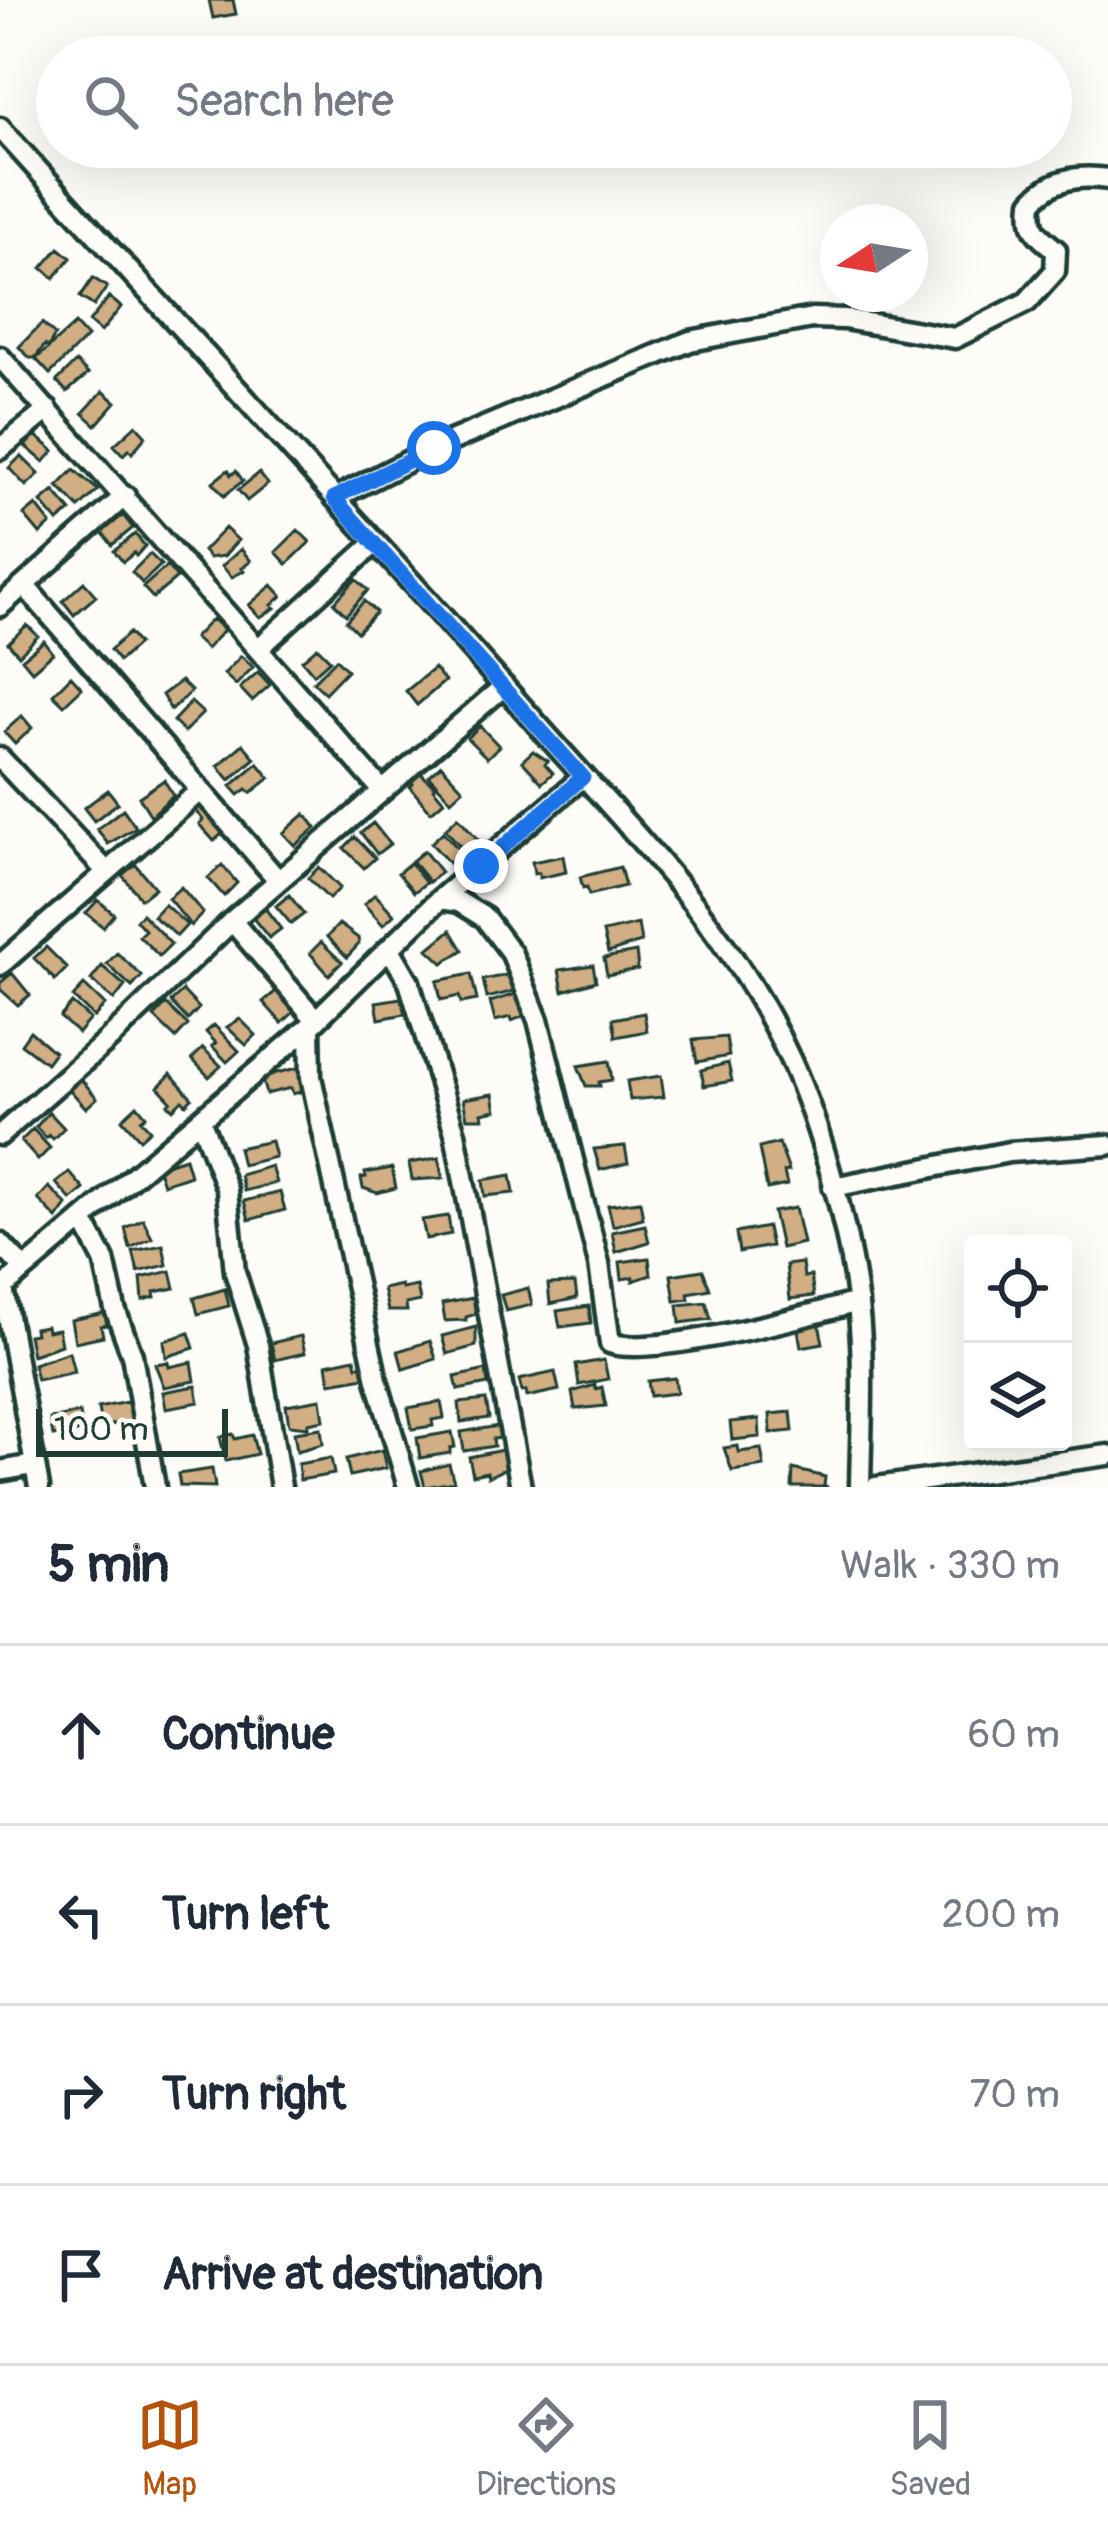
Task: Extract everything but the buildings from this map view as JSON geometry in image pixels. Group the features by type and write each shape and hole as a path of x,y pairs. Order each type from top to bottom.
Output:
{"street":[{"path":"0,128 36,168"},
{"path":"36,168 679,881 762,1002 810,1110 833,1187 858,1302 860,1487"},
{"path":"334,498 434,448 690,341 812,318 947,337 964,334 1027,302 1055,271 1056,250 1036,235 1033,226 1032,202 1041,192 1072,178 1108,179"},
{"path":"0,357 382,790"},
{"path":"0,448 48,410"},
{"path":"0,606 125,496"},
{"path":"258,649 375,543"},
{"path":"25,586 278,880"},
{"path":"0,1136 232,921 504,686"},
{"path":"0,758 107,872"},
{"path":"39,1487 2,1289 313,1023 440,899 583,777"},
{"path":"0,965 201,790"},
{"path":"440,899 459,902 485,918 512,954 538,1020 599,1264 610,1343 624,1347 682,1340 858,1302"},
{"path":"232,921 313,1023 311,1077 376,1380 408,1487"},
{"path":"390,949 410,982 455,1133 521,1487"},
{"path":"201,1121 227,1190 235,1272 258,1345 281,1487"},
{"path":"833,1187 1009,1152 1108,1145"},
{"path":"83,1220 104,1260 132,1355 155,1487"},
{"path":"0,1243 24,1269"},
{"path":"876,1487 1108,1455"},
{"path":"0,1471 33,1465"}],"route":[{"path":"434,448 334,498 583,777 481,866"}]}
